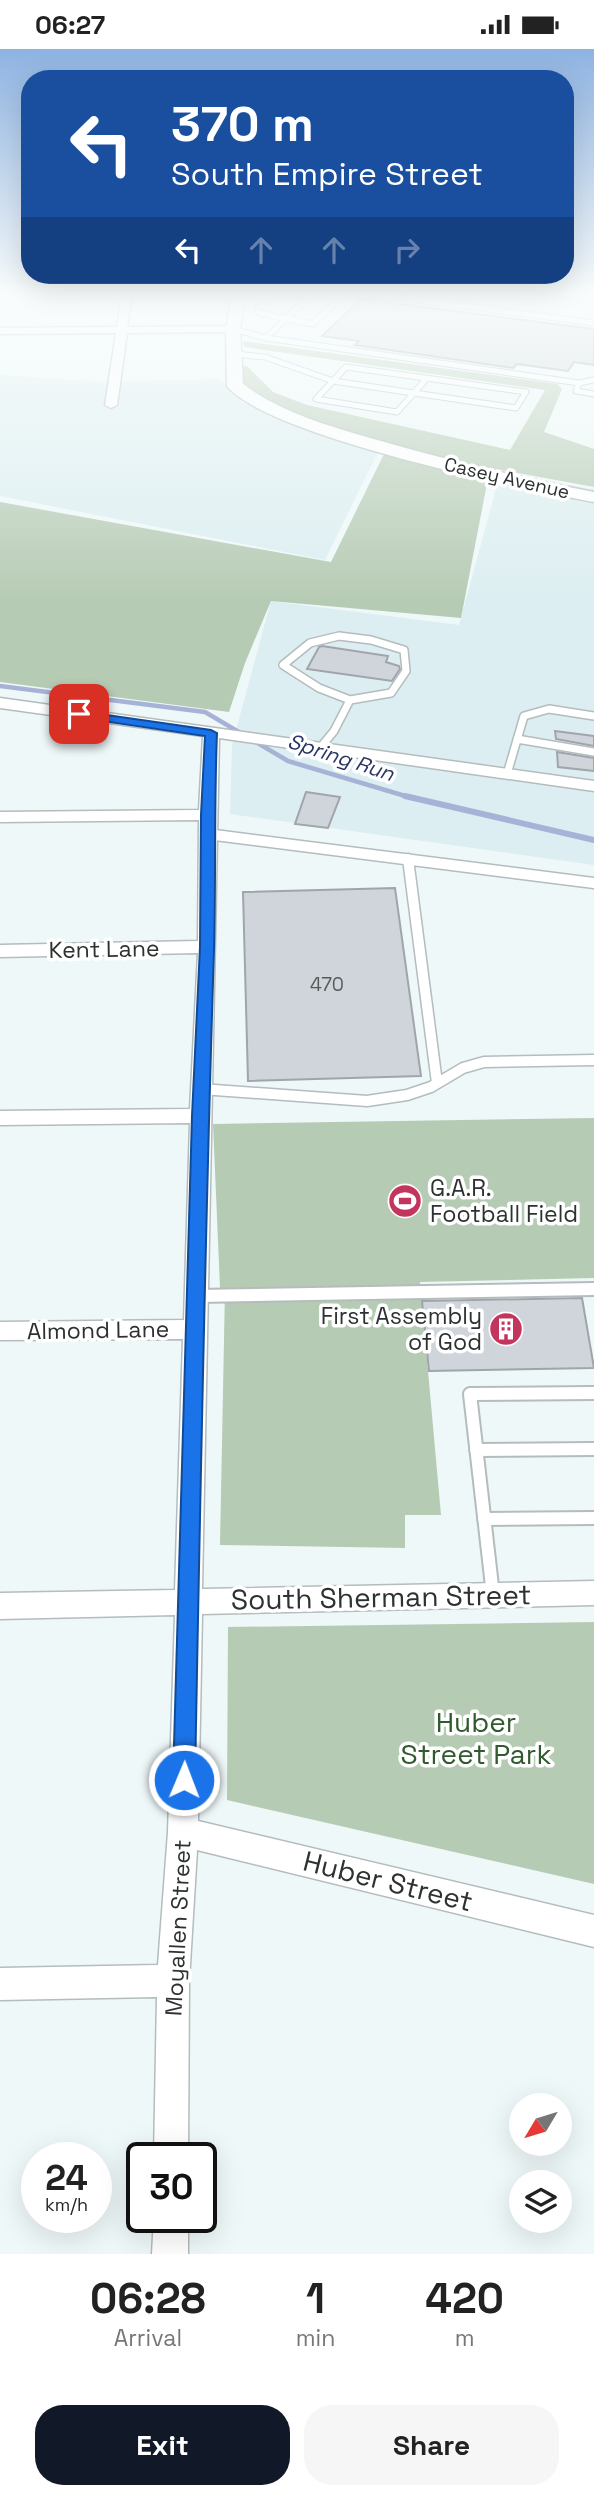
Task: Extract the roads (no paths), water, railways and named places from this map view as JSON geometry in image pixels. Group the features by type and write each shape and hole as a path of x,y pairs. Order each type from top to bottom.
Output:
{"street":[{"path":"111,405 112,397"},
{"name":"Casey Avenue","path":"245,397 265,408 482,475 594,497"},
{"path":"0,703 594,786"},
{"name":"Moyallen Street","path":"171,2142 173,1981 183,1832 211,733"},
{"path":"0,817 207,825"},
{"name":"Kent Lane","path":"0,951 207,947"},
{"path":"0,1118 200,1116"},
{"name":"Almond Lane","path":"0,1331 196,1329"},
{"name":"South Sherman Street","path":"0,1606 594,1593"},
{"name":"Huber Street","path":"183,1832 594,1931"},
{"path":"0,1985 173,1981"},
{"path":"170,2254 171,2233"}],"lane":[{"path":"318,397 316,399 397,412 410,397"},
{"path":"445,397 516,408 523,397"},
{"path":"318,637 362,637 404,650 406,671 391,693 350,700 319,688 283,666 295,649 318,637"},
{"path":"320,748 334,731 350,700"},
{"path":"507,774 524,716 531,710 594,716"},
{"path":"517,739 594,752"},
{"path":"207,825 408,859 594,883"},
{"path":"408,859 437,1083"},
{"path":"201,1089 368,1101 407,1095 484,1062 594,1060"},
{"path":"196,1296 594,1289"},
{"path":"493,1595 470,1394 594,1393"},
{"path":"476,1450 594,1449"},
{"path":"484,1519 594,1518"}],"waterway":[{"name":"Spring Run","path":"0,686 205,712 288,761 406,796"},
{"name":"Spring Run","path":"406,796 594,840"},
{"name":"Spring Run","path":"406,796 412,798"}],"place":[{"name":"G.A.R. Football Field","path":"405,1201"},
{"name":"First Assembly of God","path":"506,1329"}],"park label":[{"name":"Huber Street Park","path":"476,1738"}]}
